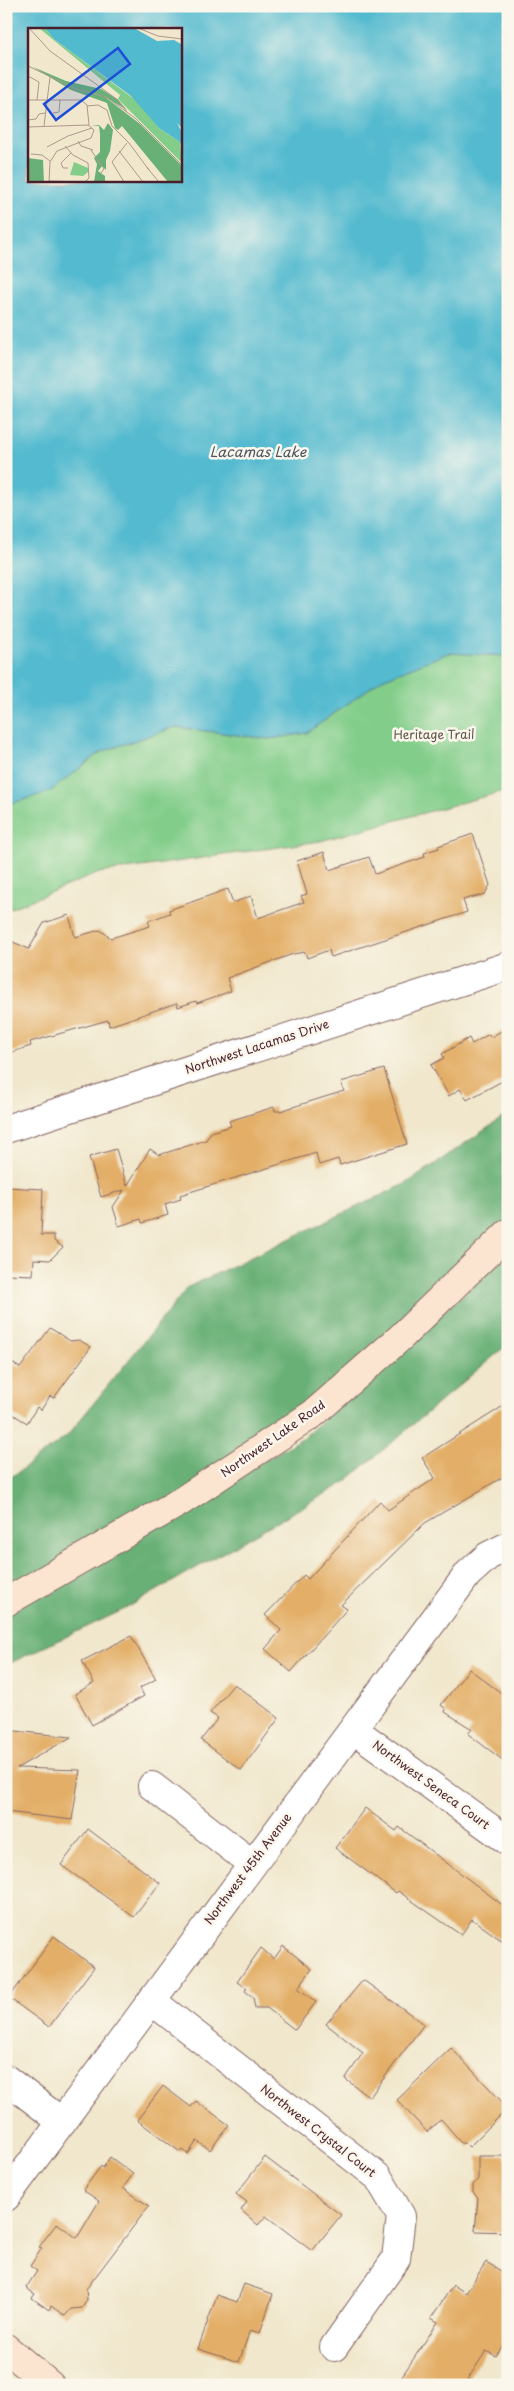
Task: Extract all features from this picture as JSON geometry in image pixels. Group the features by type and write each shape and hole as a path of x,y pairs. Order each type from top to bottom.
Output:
{"main road":[{"name":"Northwest Lake Road","path":"6,1602 180,1502 313,1414 401,1337 508,1233"},
{"path":"6,2348 50,2385"}],"street":[{"name":"Northwest Lacamas Drive","path":"6,1129 508,966"},
{"name":"Northwest 45th Avenue","path":"6,2197 152,2001 251,1863 468,1574 488,1556 503,1548"},
{"name":"Northwest Seneca Court","path":"353,1729 508,1841"},
{"path":"152,1786 251,1863"},
{"name":"Northwest Crystal Court","path":"152,2001 378,2177 401,2216 396,2259 334,2347"},
{"path":"6,2079 62,2122"}],"green space":[{"name":"Heritage Trail","path":"448,653 508,656 508,790 320,841 99,873 6,910 6,805 49,792 101,752 175,727 269,739 307,733 382,679"},
{"path":"508,1114 508,1226 345,1380 211,1476 6,1592 6,1481 67,1436 188,1287 407,1183"},
{"path":"508,1254 508,1344 344,1483 125,1609 6,1665 6,1615 304,1437"}],"water":[{"name":"Lacamas Lake","path":"6,6 508,6 508,656 448,653 382,679 307,733 269,739 175,727 101,752 49,792 6,805"}],"building":[{"path":"473,834 490,885 485,894 463,900 467,912 331,957 329,950 307,958 305,952 293,954 227,978 231,991 197,1003 196,1001 178,1007 177,1003 109,1026 108,1020 30,1042 31,1046 6,1054 6,939 29,949 44,923 69,915 75,937 100,930 111,938 150,926 148,921 170,913 169,910 228,889 233,903 251,896 258,918 304,902 301,896 307,894 297,861 324,852 329,870 369,857 375,874 425,857 424,853 439,848 438,846"},
{"path":"508,1027 508,1078 467,1100 460,1089 449,1096 431,1065 444,1058 442,1054 469,1038 472,1044 489,1034 491,1037"},
{"path":"384,1069 407,1144 340,1165 338,1159 319,1165 316,1153 180,1195 181,1199 165,1204 168,1215 142,1223 141,1219 119,1226 113,1207 124,1190 101,1197 89,1157 116,1149 127,1186 150,1149 159,1155 206,1140 211,1132 231,1126 229,1121 274,1107 275,1111 280,1111 344,1091 341,1082"},
{"path":"6,1187 43,1189 41,1235 54,1235 54,1241 63,1247 50,1260 34,1259 33,1275 6,1274"},
{"path":"50,1328 70,1341 79,1340 91,1347 54,1398 50,1396 41,1410 37,1407 27,1423 6,1410 6,1359 20,1368"},
{"path":"508,1403 508,1474 425,1523 341,1605 347,1609 291,1672 265,1649 281,1630 265,1615 304,1575 308,1579 380,1501 388,1510 435,1478 422,1458"},
{"path":"131,1636 156,1679 140,1688 144,1696 92,1725 75,1694 94,1683 82,1661"},
{"path":"469,1669 508,1698 508,1764 468,1734 472,1729 445,1712 446,1709 441,1705"},
{"path":"234,1684 279,1718 241,1770 201,1740 218,1718 210,1713"},
{"path":"6,1730 71,1737 17,1768 80,1770 72,1820 6,1812"},
{"path":"365,1808 396,1831 399,1827 508,1909 508,1945 472,1919 461,1935 398,1891 396,1893 335,1848"},
{"path":"88,1829 160,1883 134,1917 61,1865"},
{"path":"54,1936 94,1967 49,2027 9,1998"},
{"path":"283,1946 312,1969 298,1988 316,2002 295,2030 267,2008 255,2008 253,1997 245,1991 247,1988 237,1982 261,1948 274,1959"},
{"path":"363,1980 424,2024 370,2097 345,2079 363,2053 326,2024"},
{"path":"451,2048 508,2108 469,2147 464,2142 461,2142 441,2119 427,2132 397,2100"},
{"path":"163,2086 191,2107 196,2101 229,2125 210,2150 197,2141 188,2154 183,2150 180,2152 137,2120"},
{"path":"478,2156 505,2156 505,2159 508,2159 508,2232 475,2231 478,2198 473,2193 473,2185 478,2179"},
{"path":"110,2157 133,2174 123,2188 149,2206 86,2289 87,2300 82,2308 71,2309 65,2316 51,2306 49,2310 32,2298 35,2294 26,2288 37,2271 30,2266 42,2248 39,2247 57,2223 77,2238 99,2201 83,2190 101,2166 103,2168"},
{"path":"265,2157 341,2215 312,2251 266,2216 258,2225 241,2210 247,2202 236,2194"},
{"path":"486,2262 508,2275 508,2337 496,2356 486,2351 464,2385 396,2385 438,2322 431,2318 453,2285 466,2293"},
{"path":"244,2284 273,2294 260,2333 250,2330 239,2362 198,2349 217,2295 237,2302"}]}
